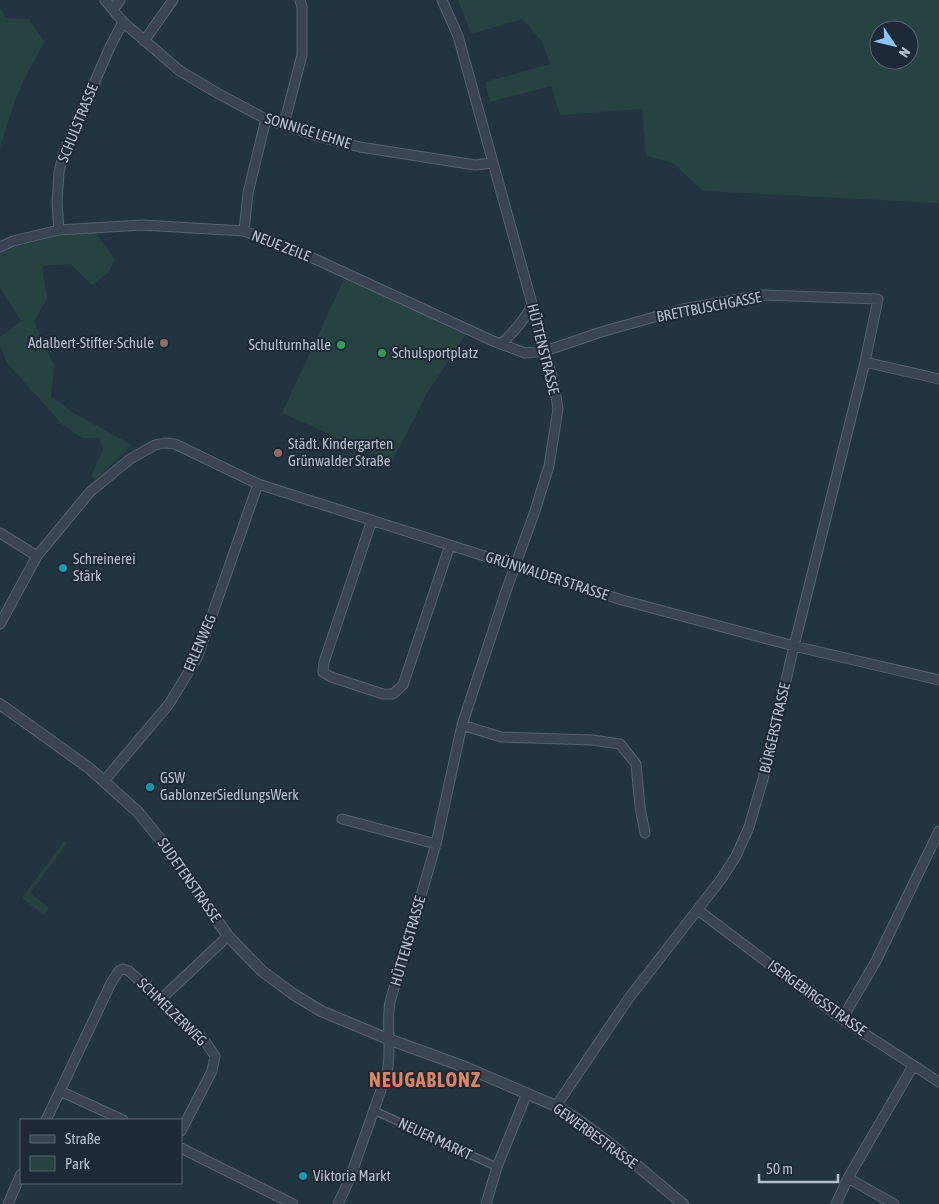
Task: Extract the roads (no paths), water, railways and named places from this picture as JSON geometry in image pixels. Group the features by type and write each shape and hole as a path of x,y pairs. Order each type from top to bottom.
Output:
{"street":[{"name":"SONNIGE LEHNE","path":"105,0 123,22 180,71 266,119 320,137 360,147 475,165 492,163"},
{"path":"113,10 120,0"},
{"path":"144,41 173,0"},
{"path":"284,124 302,55 302,7 300,0"},
{"name":"HÜTTENSTRASSE","path":"338,1204 350,1178 389,1065 388,1014 390,1002 436,844 462,725 549,466 558,409 554,384 458,36 442,0"},
{"name":"SCHULSTRASSE","path":"60,230 56,203 59,172 64,152 110,46 123,22"},
{"path":"244,231 248,192 266,119"},
{"name":"NEUE ZEILE","path":"0,247 14,241 60,230 142,226 244,231 272,240 501,344 525,353 545,351"},
{"name":"BRETTBUSCHGASSE","path":"545,351 601,332 683,309 763,295 878,299"},
{"name":"BÜRGERSTRASSE","path":"556,1106 629,998 722,878 736,856 749,827 763,779 865,362 878,299"},
{"path":"501,344 514,332 532,305"},
{"path":"865,362 939,379"},
{"name":"GRÜNWALDER STRASSE","path":"37,556 90,492 130,459 155,445 164,443 174,444 258,484 622,600 794,646 939,680"},
{"name":"ERLENWEG","path":"104,781 169,704 197,658 258,484"},
{"path":"372,520 324,662 324,672 331,677 348,683 383,694 393,694 402,684 450,545"},
{"path":"0,533 37,556 0,624"},
{"name":"SUDETENSTRASSE","path":"0,704 89,768 138,812 157,834 228,936 262,971 320,1011 388,1039"},
{"path":"462,725 501,737 592,740 620,744 636,764 640,807 645,833"},
{"path":"342,819 436,844"},
{"path":"842,1019 876,961 939,831"},
{"name":"ISERGEBIRGSSTRASSE","path":"698,910 842,1019 939,1082"},
{"path":"161,999 228,936"},
{"name":"SCHMELZERWEG","path":"60,1091 112,983 119,971 123,969 129,971 161,999 204,1040 215,1056 208,1080 182,1129"},
{"name":"GEWERBESTRASSE","path":"388,1039 465,1067 556,1106 613,1147 683,1204"},
{"path":"836,1204 848,1178 913,1066"},
{"path":"46,1119 60,1091 121,1119"},
{"path":"486,1204 497,1168 528,1093"},
{"name":"NEUER MARKT","path":"373,1110 497,1168"},
{"path":"182,1148 293,1204"},
{"path":"8,1204 20,1176"},
{"path":"848,1178 894,1204"}],"place":[{"name":"Adalbert-Stifter-Schule","path":"164,343"},
{"name":"Schulturnhalle","path":"341,345"},
{"name":"Schulsportplatz","path":"382,353"},
{"name":"Städt. Kindergarten Grünwalder Straße","path":"278,453"},
{"name":"Schreinerei Stärk","path":"63,568"},
{"name":"GSW GablonzerSiedlungsWerk","path":"150,787"},
{"name":"Viktoria Markt","path":"303,1176"}],"district":[{"name":"NEUGABLONZ","path":"425,1080"}]}
